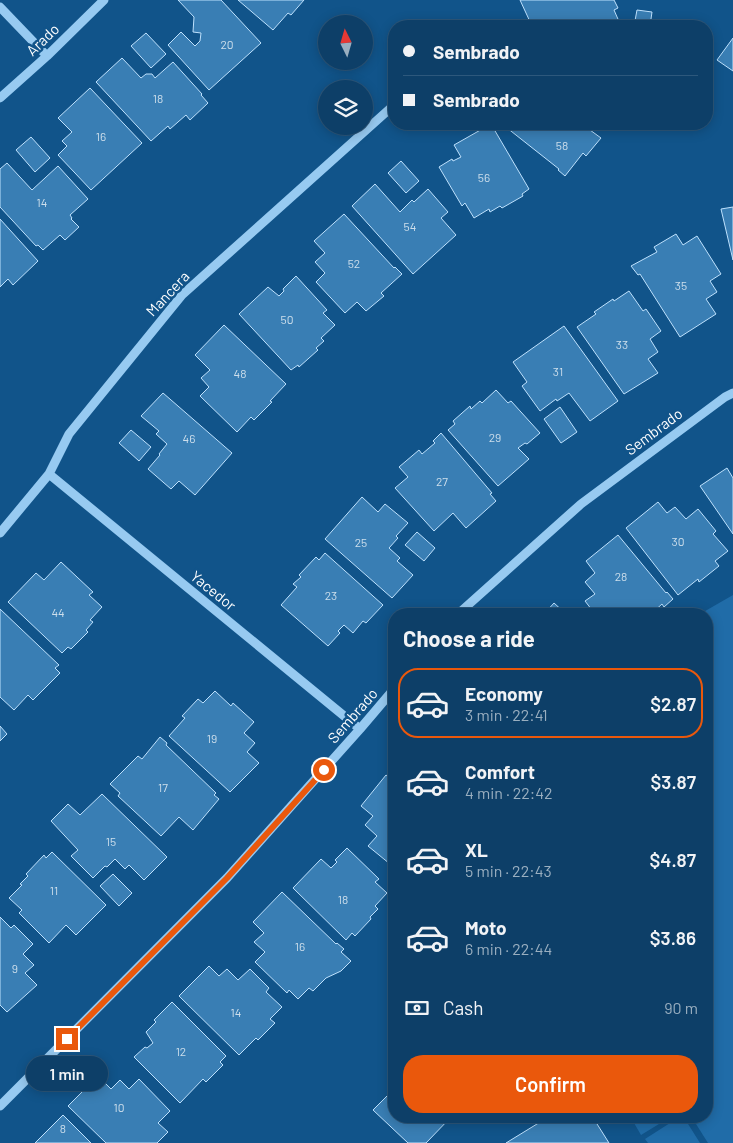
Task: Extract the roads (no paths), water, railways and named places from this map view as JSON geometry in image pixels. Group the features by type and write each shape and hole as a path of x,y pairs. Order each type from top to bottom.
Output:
{"street":[{"name":"Arado","path":"0,98 48,56 104,0"},
{"path":"0,7 48,56"},
{"name":"Mancera","path":"0,533 49,474 69,434 182,295 388,110"},
{"name":"Sembrado","path":"465,608 581,504 733,393"},
{"name":"Yacedor","path":"49,474 360,729"},
{"name":"Sembrado","path":"0,1106 227,878 388,696"}]}
